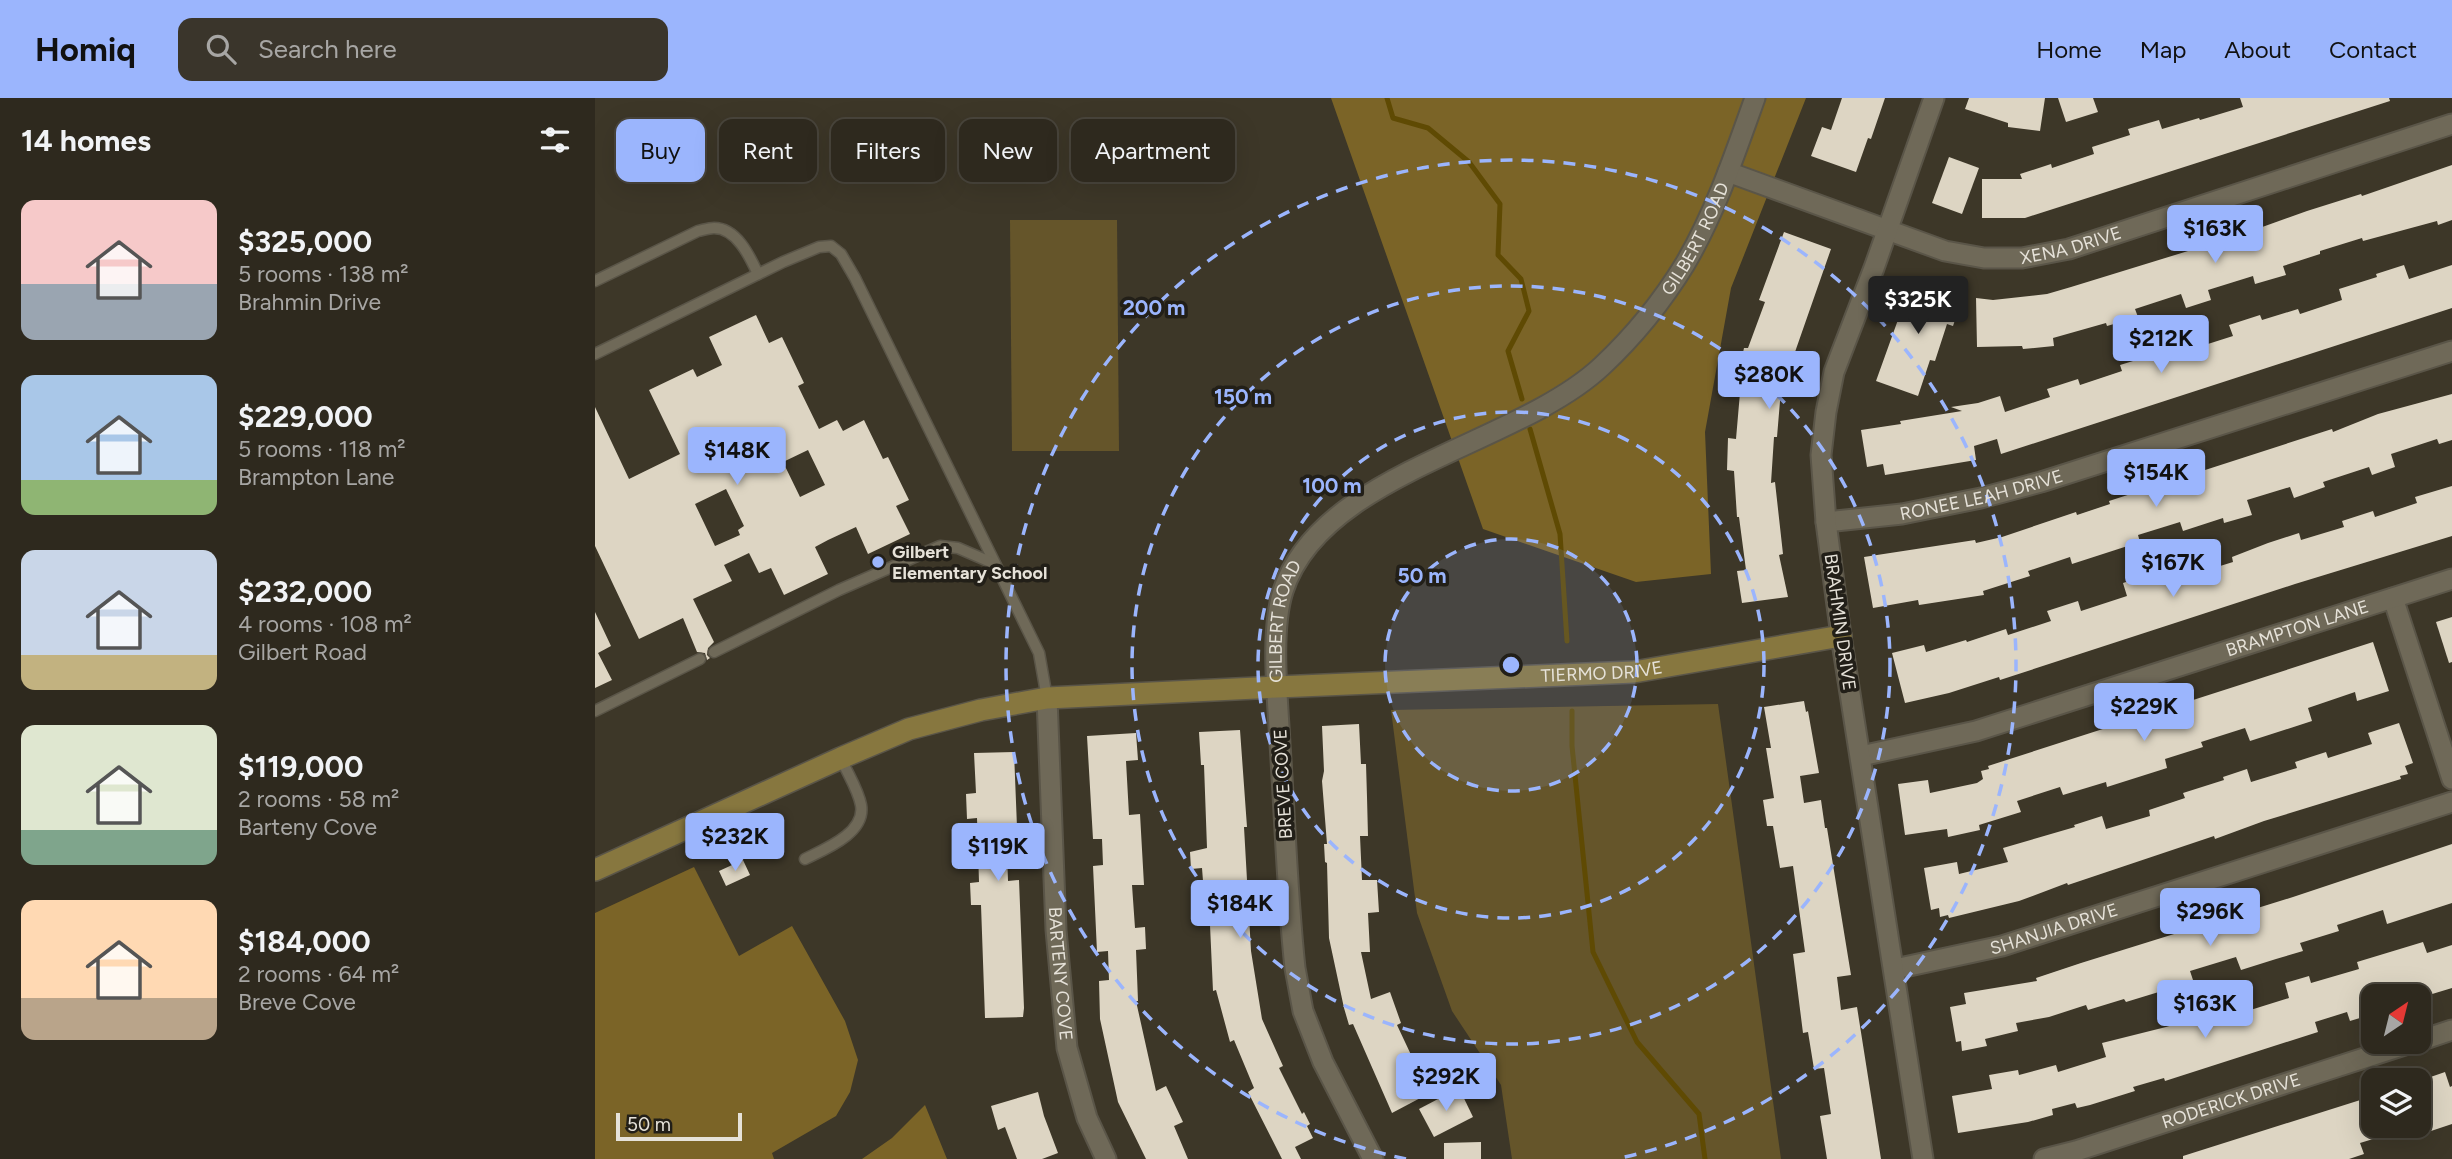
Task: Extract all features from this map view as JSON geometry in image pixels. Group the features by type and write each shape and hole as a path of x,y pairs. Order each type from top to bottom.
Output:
{"street":[{"name":"GILBERT ROAD","path":"595,870 909,729 981,710 1048,698 1277,687 1277,622 1283,592 1297,561 1321,531 1354,505 1395,479 1556,399 1602,366 1636,329 1680,272 1728,172 1755,98"},
{"name":"BRAHMIN DRIVE","path":"1923,1159 1841,636 1826,522 1821,455 1834,372 1934,98"},
{"name":"XENA DRIVE","path":"1728,172 1945,251 1984,258 2022,258 2069,249 2452,124"},
{"name":"RONEE LEAH DRIVE","path":"1826,522 1902,514 2042,482 2452,351"},
{"name":"BRAMPTON LANE","path":"1860,755 1976,731 2452,579"},
{"path":"2393,598 2452,779"},
{"name":"TIERMO DRIVE","path":"1277,687 1634,672 1841,636"},
{"name":"BREVE COVE","path":"1277,687 1291,929 1303,1011 1323,1062 1373,1159"},
{"name":"BARTENY COVE","path":"1048,698 1056,930 1067,1048 1087,1118 1106,1159"},
{"name":"SHANJIA DRIVE","path":"1895,969 2002,946 2452,802"},
{"name":"RODERICK DRIVE","path":"2431,1037 2452,1030"},
{"name":"RODERICK DRIVE","path":"2044,1159 2378,1054"}],"lane":[{"path":"595,281 698,231 716,227 734,236 747,251 758,274"},
{"path":"595,354 758,274 819,247 831,246 841,254 1039,653 1048,698"},
{"path":"714,652 839,590 940,546 958,548 995,564"},
{"path":"595,711 700,659"},
{"path":"805,859 824,850 854,829 860,819 861,805 841,758"}],"shaded area":[{"path":"1331,98 1806,98 1731,288 1705,432 1711,574 1636,582 1483,529"},
{"path":"1010,220 1117,220 1119,451 1012,451"},
{"path":"1718,704 1781,1159 1512,1159 1501,1085 1452,1011 1417,913 1391,710"},
{"path":"694,867 739,956 792,926 845,1021 858,1060 850,1092 836,1116 772,1153 774,1159 595,1159 595,913"},
{"path":"925,1105 947,1159 862,1159 892,1138"}],"building":[{"path":"1842,98 1885,98 1856,172 1811,156 1822,127 1831,130"},
{"path":"1969,98 2045,98 2040,131 2008,127 2008,123 1965,109"},
{"path":"2058,98 2093,98 2098,112 2066,122"},
{"path":"2240,98 2389,98 2390,101 2025,218 1982,218 1982,179 2022,179 2020,174 2051,164 2052,168 2094,154 2092,147 2130,135 2128,129 2159,120 2162,129 2199,118 2200,120 2243,107"},
{"path":"1949,157 1979,168 1962,214 1932,203"},
{"path":"2452,165 2452,220 2438,225 2437,221 2363,241 2362,238 2320,251 2320,254 2283,266 2286,275 2255,284 2253,276 2208,290 2211,300 2186,308 2181,294 2135,309 2138,317 2053,338 2054,346 2023,349 2022,346 1977,347 1976,298 1993,300 2047,294 2240,235"},
{"path":"1784,232 1831,249 1795,352 1793,351 1785,390 1781,389 1777,437 1774,437 1771,483 1775,482 1783,554 1779,555 1788,597 1742,603 1737,571 1746,570 1737,517 1734,471 1727,470 1728,438 1736,439 1741,381 1737,380 1744,348 1748,348 1765,302 1759,300"},
{"path":"2404,265 2409,279 2452,265 2452,308 2001,454 1997,439 1974,446 1976,460 1885,475 1883,464 1867,467 1861,430 1962,411 1951,407 2000,396 2005,412 2050,397 2047,389 2078,379 2080,385 2122,371 2120,365 2159,353 2156,345 2184,336 2189,350 2233,336 2229,325 2260,315 2262,320 2298,309 2300,314 2342,300 2339,289"},
{"path":"1913,278 1963,296 1953,326 1947,324 1935,361 1930,360 1918,396 1876,381"},
{"path":"756,315 769,343 782,337 804,383 798,386 819,429 837,420 843,431 864,420 883,459 888,457 909,500 896,506 910,534 868,554 856,527 828,540 815,547 828,574 784,595 771,568 759,573 749,553 724,565 732,581 693,599 714,642 708,648 707,655 710,658 707,660 705,653 697,652 683,618 639,639 595,546 595,407 629,479 680,454 649,390 693,369 697,377 722,365 709,337","holes":["808,450 825,485 800,497 783,462","726,489 744,526 738,530 740,535 715,546 695,504"]},
{"path":"2452,394 2452,440 2439,444 2437,439 2391,454 2395,467 2372,475 2369,467 2323,482 2325,487 2294,498 2290,487 2247,500 2252,515 2224,523 2223,518 2183,531 2180,522 2138,535 2140,542 2072,564 2070,557 2028,571 2030,576 1983,591 1984,595 1919,605 1918,600 1873,608 1864,557 1975,540 1976,543 2002,537 2076,512 2077,515 2110,504 2109,501 2332,429 2333,432 2378,414"},
{"path":"2452,486 2452,536 2000,680 1999,677 1905,703 1892,653 1924,645 1926,652 2006,629 2008,635 2051,621 2047,611 2078,601 2081,611 2127,596 2123,583 2147,575 2148,579 2189,567 2191,575 2233,562 2232,557 2268,543 2299,533 2301,540 2344,527 2342,521 2373,511 2375,517 2417,503 2415,497"},
{"path":"595,612 611,646 598,653 612,680 595,688"},
{"path":"2452,617 2452,662 2449,663 2436,622"},
{"path":"2373,642 2389,691 2357,701 2355,692 2308,708 2312,721 2250,741 2245,728 2201,742 2203,747 2165,759 2167,768 2107,787 2106,782 2063,795 2060,787 2017,801 2021,812 1979,825 1980,830 1948,837 1947,829 1905,835 1898,784 1928,780 1930,793 1977,783 1983,779 1981,771 1989,769 1988,766"},
{"path":"1804,701 1819,773 1800,776 1804,803 1821,800 1851,975 1837,977 1841,1010 1857,1007 1881,1159 1827,1159 1820,1116 1831,1114 1824,1068 1814,1069 1808,1032 1803,1033 1793,954 1805,952 1793,866 1780,868 1773,826 1767,826 1763,800 1774,798 1766,748 1771,748 1764,707"},
{"path":"2399,723 2413,763 2405,766 2408,774 2400,776 2401,779 2215,839 2214,836 2019,901 1949,918 1948,915 1940,917 1939,908 1931,910 1924,868 1957,862 1959,874 2008,862 2003,848 2075,827 2074,825 2102,816 2106,829 2150,816 2149,810 2185,798 2183,793 2224,780 2223,777 2247,769 2251,782 2297,768 2295,762 2326,752 2328,758 2372,744 2368,733"},
{"path":"1359,724 1361,764 1366,764 1368,836 1360,836 1362,880 1377,880 1379,912 1368,913 1370,952 1361,952 1371,999 1390,992 1401,1023 1397,1025 1413,1059 1408,1061 1426,1095 1392,1113 1353,1024 1349,1025 1329,938 1322,726"},
{"path":"1240,730 1247,827 1244,827 1251,951 1262,1019 1283,1066 1279,1068 1302,1114 1304,1112 1310,1124 1307,1126 1313,1138 1295,1147 1301,1159 1282,1159 1248,1092 1254,1088 1234,1040 1230,1042 1216,990 1213,991 1208,881 1203,881 1202,868 1191,869 1190,852 1207,848 1204,765 1201,765 1199,732"},
{"path":"1136,733 1138,760 1126,761 1129,815 1140,814 1144,885 1132,885 1135,928 1145,927 1146,949 1136,950 1136,1001 1156,1091 1166,1086 1183,1122 1174,1126 1188,1159 1146,1159 1118,1102 1100,1019 1099,981 1109,980 1108,951 1097,952 1093,866 1103,865 1102,839 1093,839 1087,736"},
{"path":"1014,752 1018,852 1007,852 1008,881 1019,880 1024,1008 1023,1017 985,1018 981,905 971,905 970,883 979,882 977,818 967,819 966,794 976,793 974,753"},
{"path":"2452,844 2452,903 2387,924 2383,910 2337,925 2339,931 2300,943 2303,951 2241,970 2236,957 2190,971 2194,983 2163,993 2162,991 2126,1002 2124,999 2088,1010 2086,1005 2049,1017 2016,1023 2018,1031 1985,1039 1987,1046 1962,1051 1961,1041 1956,1042 1950,1007 1966,1004 1964,993 2037,981 2036,978 2081,963"},
{"path":"743,860 750,875 726,886 719,871"},
{"path":"2423,942 2427,953 2452,945 2452,988 2431,994 2431,984 2361,984 2361,1018 2350,1021 2347,1012 2315,1022 2318,1032 2165,1081 2164,1078 2133,1087 2135,1091 2090,1105 2077,1108 2075,1103 2052,1109 2053,1115 2028,1122 1958,1133 1952,1096 1992,1089 1989,1075 2018,1070 2019,1075 2056,1065 2058,1072 2106,1057 2102,1043 2209,1014 2208,1011 2240,1001 2244,1012 2289,998 2285,983 2309,976 2311,983 2359,969 2357,962"},
{"path":"2445,1072 2450,1087 2452,1086 2452,1124 2431,1131 2431,1077"},
{"path":"1459,1088 1473,1117 1434,1137 1419,1109"},
{"path":"1038,1092 1058,1153 1042,1159 1017,1159 1005,1127 998,1130 991,1106"},
{"path":"2361,1100 2361,1138 2376,1138 2360,1143 2364,1154 2349,1159 2183,1159 2183,1156"},
{"path":"1481,1142 1481,1159 1444,1159 1444,1143"}],"waterway":[{"path":"1387,98 1393,118 1428,128 1469,162 1500,204 1498,255 1521,279 1529,311 1508,351 1522,399"},
{"path":"1530,429 1560,534 1567,641"},
{"path":"1572,711 1572,746 1593,952 1637,1042 1699,1114 1705,1159"}],"place":[{"name":"Gilbert Elementary School","path":"878,562"}]}
